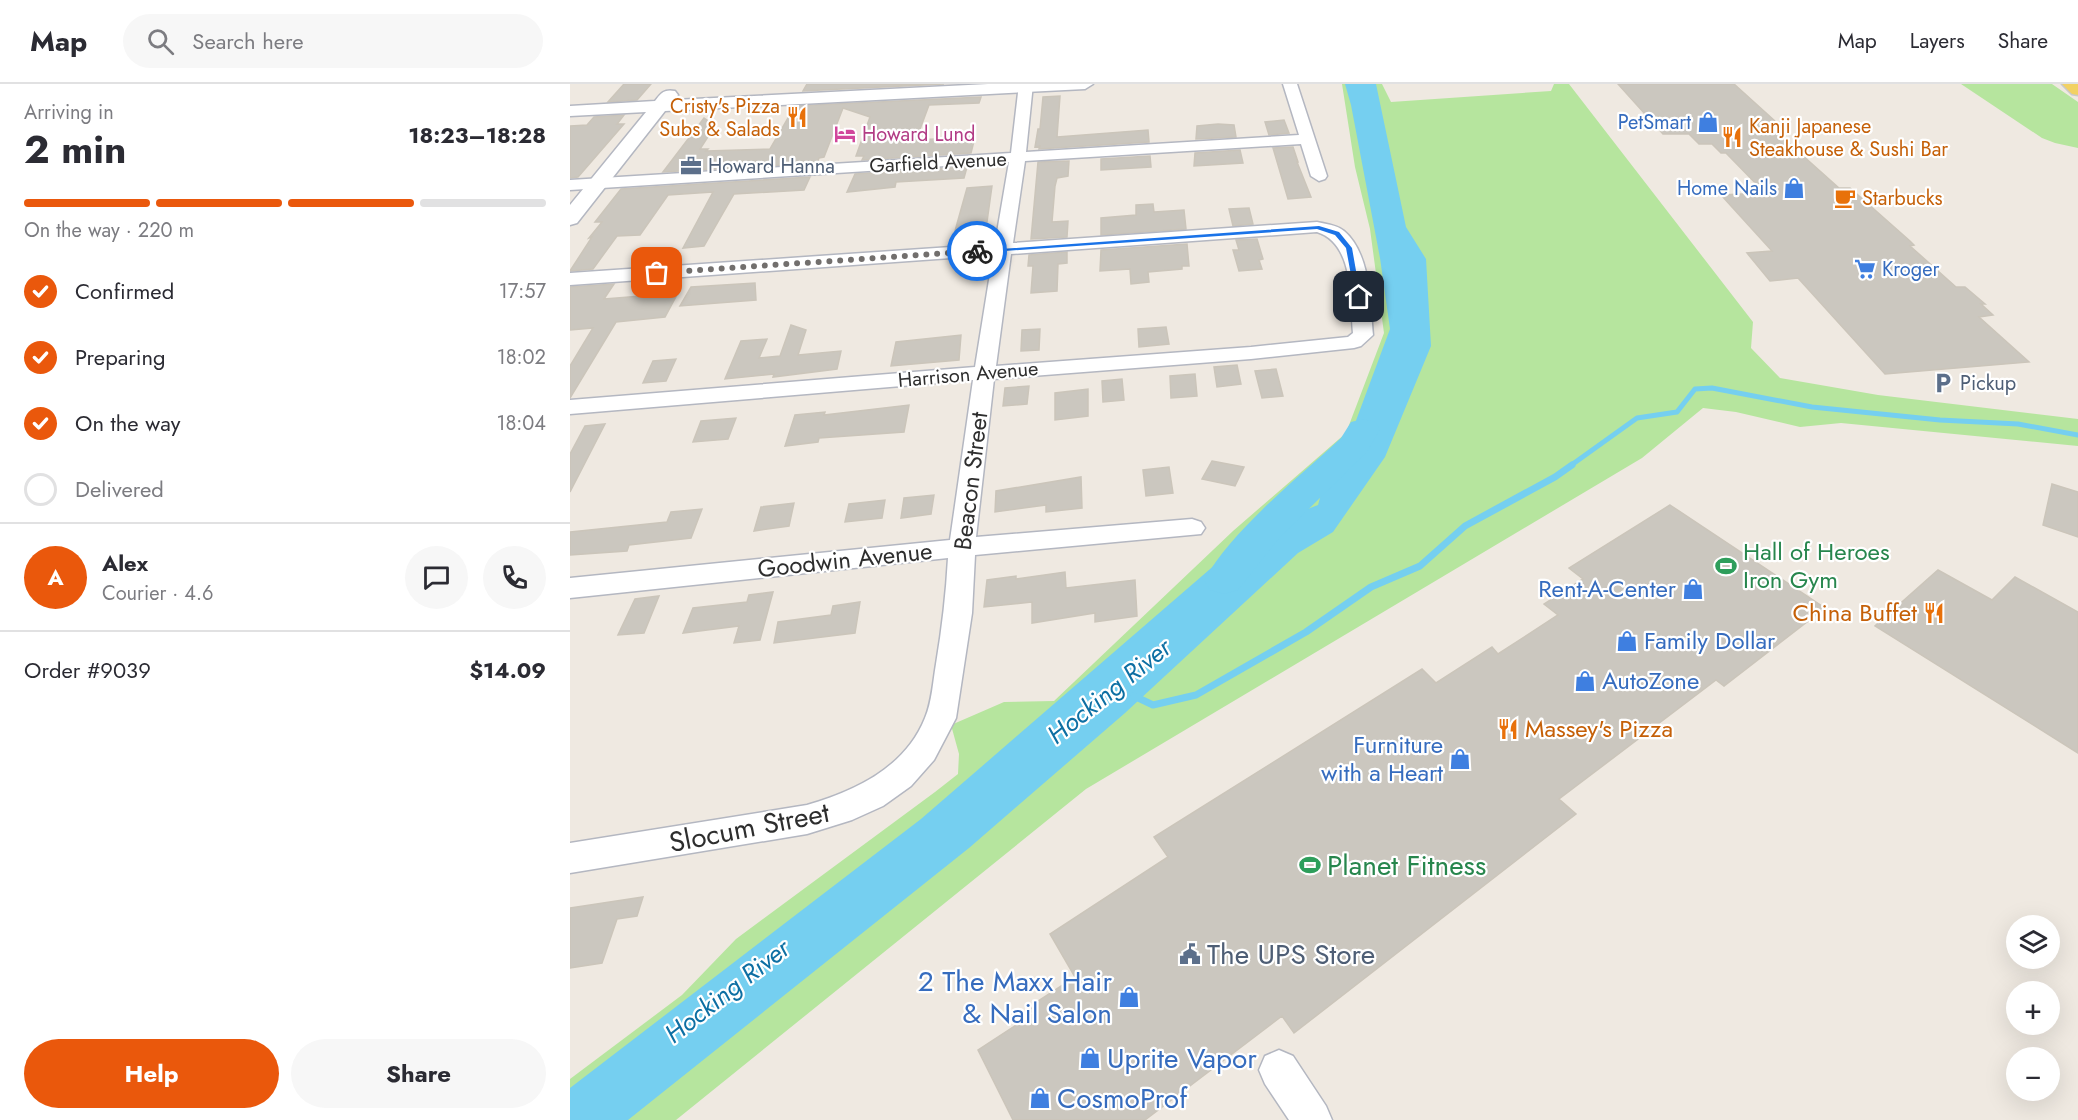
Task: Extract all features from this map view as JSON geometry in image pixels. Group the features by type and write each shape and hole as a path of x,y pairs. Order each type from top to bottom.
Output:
{"main road":[{"path":"2070,84 2078,92"}],"street":[{"path":"570,219 678,84"},
{"path":"570,111 1084,84"},
{"path":"1290,84 1319,176"},
{"path":"2063,84 2078,92"},
{"name":"Beacon Street","path":"935,734 941,718 958,613 962,549 984,373 1018,157 1025,86"},
{"name":"Garfield Avenue","path":"570,185 1306,139"},
{"name":"Harrison Avenue","path":"570,407 1251,353 1354,342 1363,335 1356,279 1349,248 1337,234 1317,227 1002,249"},
{"path":"570,279 1002,249"},
{"name":"Goodwin Avenue","path":"570,588 1192,528"},
{"name":"Slocum Street","path":"570,858 759,829 825,816 864,800 886,787 906,771 935,734"},
{"path":"1279,1070 1312,1120"}],"green space":[{"path":"1342,84 1382,84 1391,102 1551,91 1554,84 1569,84 1753,322 1751,348 1780,378 1878,395 2078,419 2078,446 1841,423 1800,427 1736,412 1703,408 1642,458 1086,789 676,1120 570,1120 570,1079 682,995 736,939 958,774 959,754 951,725 1004,702 1054,701 1233,531 1346,433 1384,333 1370,229 1355,167"},
{"path":"1961,84 2052,84 2078,102 2078,148 2042,138"}],"water":[{"path":"1345,84 1376,84 1406,227 1426,259 1431,346 1385,457 1333,532 1298,553 1125,713 969,848 628,1120 570,1120 570,1088 921,819 1239,544 1276,533 1295,514 1318,505 1333,452 1351,434 1390,329 1380,258"}],"building":[{"path":"624,84 651,84 637,100 608,102"},
{"path":"807,84 944,84 803,91"},
{"path":"1618,84 1734,84 1776,122 1765,122 1839,188 1850,188 1910,241 1914,245 1910,246 1956,287 1965,287 1985,304 1981,304 1993,315 1979,317 2029,362 1885,374 1798,278 1770,281 1747,253 1772,251 1721,195 1765,193 1726,153 1721,153 1712,144 1699,144 1689,134 1663,134"},
{"path":"1060,96 1057,137 1148,130 1149,142 1039,149 1040,146 1035,147 1038,129 1040,129 1043,97"},
{"path":"981,97 979,103 929,105 916,140 975,137 971,153 862,160 864,156 856,156 870,117 843,108 824,157 819,158 817,163 663,172 704,118 715,126 700,149 708,149 706,151 770,149 795,106"},
{"path":"624,115 617,124 624,124 578,177 570,178 570,126 587,125 594,117"},
{"path":"1284,120 1289,133 1269,135 1265,122"},
{"path":"1234,125 1236,137 1196,139 1197,126"},
{"path":"1293,147 1311,197 1288,199 1273,148"},
{"path":"1240,150 1243,163 1194,166 1195,153"},
{"path":"1150,156 1151,167 1101,170 1101,159"},
{"path":"1069,161 1068,176 1057,178 1052,222 1068,221 1067,237 1031,239 1038,162"},
{"path":"967,167 964,178 896,182 895,187 847,192 855,174"},
{"path":"810,177 804,190 734,194 704,246 683,248 713,192 668,195 640,235 617,236 593,269 570,271 592,237 589,238 602,222 595,222 621,189"},
{"path":"992,186 986,229 955,231 967,188"},
{"path":"1153,204 1154,212 1184,210 1186,229 1101,235 1101,218 1136,215 1136,205"},
{"path":"1249,208 1253,224 1233,226 1229,209"},
{"path":"1257,239 1263,259 1259,260 1262,269 1239,271 1233,250 1239,250 1236,240"},
{"path":"1187,244 1189,266 1182,266 1182,269 1148,272 1149,282 1131,284 1130,269 1100,271 1101,250"},
{"path":"1067,252 1067,263 1058,264 1057,291 1031,293 1033,266 1028,266 1029,255"},
{"path":"755,283 756,300 680,306 691,287"},
{"path":"614,284 604,299 679,291 665,317 616,322 570,398 570,366 593,328 570,330 570,287"},
{"path":"791,325 806,330 798,355 841,351 837,369 773,377 774,374 725,379 741,341 767,339 759,358 780,356"},
{"path":"1166,327 1169,344 1139,347 1138,329"},
{"path":"1040,329 1039,350 1021,351 1022,330"},
{"path":"961,335 959,360 891,366 896,342"},
{"path":"676,359 666,381 643,383 653,361"},
{"path":"1237,365 1241,384 1217,387 1214,367"},
{"path":"1276,369 1283,396 1262,398 1255,371"},
{"path":"1195,374 1197,396 1171,398 1170,376"},
{"path":"1122,379 1124,400 1103,402 1102,381"},
{"path":"1029,386 1027,404 1003,406 1005,388"},
{"path":"1088,389 1088,416 1055,420 1055,393"},
{"path":"909,405 904,432 819,438 818,442 785,446 795,415 825,412 824,415"},
{"path":"736,418 728,439 693,442 701,421"},
{"path":"605,424 570,492 570,454 585,426"},
{"path":"1212,461 1244,467 1235,486 1202,479"},
{"path":"1169,467 1173,493 1146,496 1143,470"},
{"path":"1081,477 1082,508 1046,512 1046,505 995,512 996,491"},
{"path":"2052,484 2078,492 2078,537 2043,525"},
{"path":"934,495 931,514 901,518 904,498"},
{"path":"885,500 882,518 845,522 849,504"},
{"path":"794,503 789,526 754,531 761,507"},
{"path":"1670,505 1825,608 1724,686 1716,680 1559,799 1576,814 1294,1033 1282,1016 1145,1120 1013,1120 978,1050 1033,1014 1029,1007 1075,977 1050,934 1168,857 1154,837 1422,669 1436,683 1492,647 1498,654 1558,615 1544,604 1583,579 1569,568"},
{"path":"702,509 691,538 629,545 627,551 570,555 570,532 667,522 671,512"},
{"path":"1938,570 1992,600 2015,577 2078,612 2078,753 1875,626"},
{"path":"1065,572 1066,588 1135,580 1137,616 1095,622 1095,613 1032,623 1032,602 984,607 987,580 1016,576 1016,579"},
{"path":"773,592 760,640 734,643 739,626 683,633 693,608 747,602 749,595"},
{"path":"659,596 644,633 618,635 635,599"},
{"path":"860,602 855,633 774,643 778,622 831,615 833,606"},
{"path":"643,897 637,916 617,919 602,963 570,968 570,908"}],"waterway":[{"path":"1570,466 1637,418 1677,412 1695,389 1712,388 1812,407 1940,420 2018,424 2078,435"},
{"name":"Hocking River","path":"1224,580 1266,529 1355,444 1363,429"},
{"path":"1134,696 1153,705 1196,695 1306,632 1371,587 1420,566 1465,526 1555,477 1572,465"}],"way so far":[{"path":"657,273 977,251"}],"place":[{"name":"Cristy's Pizza Subs & Salads","path":"797,117"},
{"name":"PetSmart","path":"1708,122"},
{"name":"Howard Lund","path":"845,134"},
{"name":"Kanji Japanese Steakhouse & Sushi Bar","path":"1732,137"},
{"name":"Howard Hanna","path":"691,166"},
{"name":"Home Nails","path":"1794,188"},
{"name":"Starbucks","path":"1845,198"},
{"name":"Kroger","path":"1865,269"},
{"name":"Pickup","path":"1943,383"},
{"name":"Hall of Heroes Iron Gym","path":"1726,566"},
{"name":"Rent-A-Center","path":"1693,589"},
{"name":"China Buffet","path":"1934,613"},
{"name":"Family Dollar","path":"1627,641"},
{"name":"AutoZone","path":"1585,681"},
{"name":"Massey's Pizza","path":"1508,729"},
{"name":"Furniture with a Heart","path":"1460,759"},
{"name":"Planet Fitness","path":"1310,865"},
{"name":"The UPS Store","path":"1190,954"},
{"name":"2 The Maxx Hair & Nail Salon","path":"1129,997"},
{"name":"Uprite Vapor","path":"1090,1058"},
{"name":"CosmoProf","path":"1040,1098"}],"route":[{"path":"977,251 1317,227 1337,234 1349,248 1359,297"}]}
